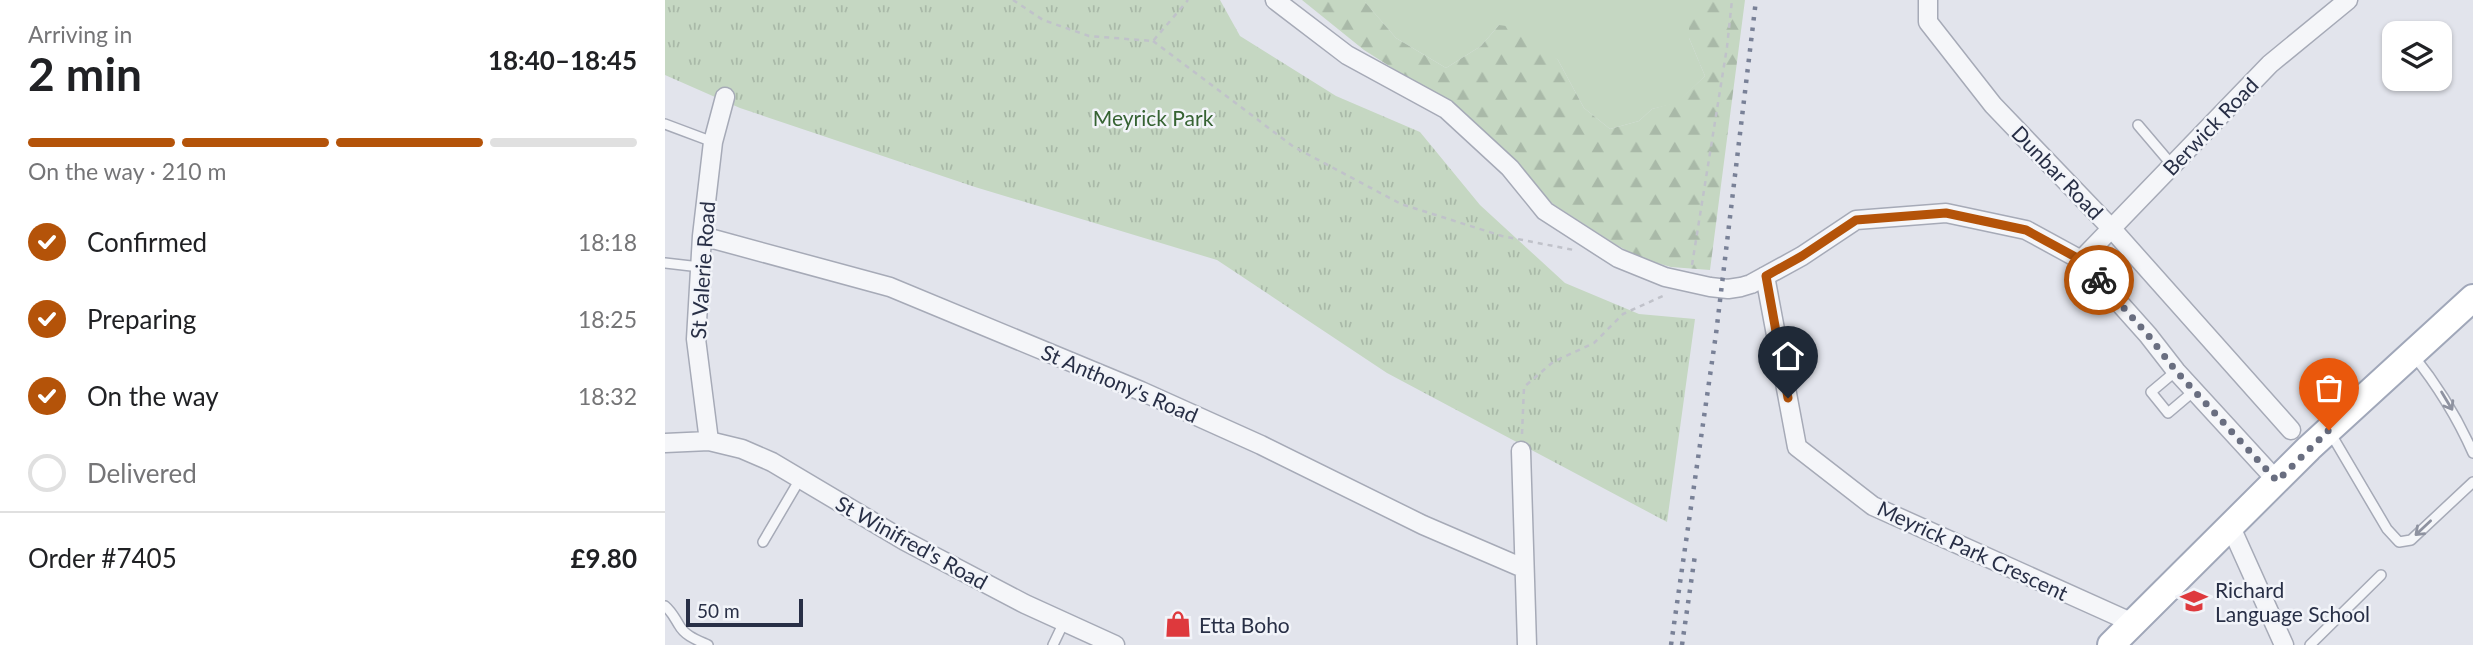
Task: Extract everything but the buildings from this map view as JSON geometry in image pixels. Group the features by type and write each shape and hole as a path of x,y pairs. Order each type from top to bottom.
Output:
{"main road":[{"path":"2111,645 2329,430 2473,298"}],"street":[{"path":"1275,0 1347,55 1446,109 1510,168 1545,211 1618,258 1641,269 1689,284 1728,289 1751,284 1802,256 1856,220 1946,213 2026,230 2081,260 2148,335 2176,371 2277,481"},
{"name":"Dunbar Road","path":"1927,0 1928,22 1993,105 2112,229 2291,430"},
{"name":"Berwick Road","path":"2081,260 2270,64 2348,0"},
{"name":"St Valerie Road","path":"709,441 696,339 702,236 713,142 725,97"},
{"name":"St Anthony's Road","path":"702,236 901,292 1140,391 1261,445 1423,525 1523,568"},
{"name":"Meyrick Park Crescent","path":"1766,276 1797,447 1873,506 2133,623"},
{"path":"665,443 709,441"},
{"name":"St Winifred's Road","path":"709,441 762,457 905,541 1025,604 1115,645"},
{"path":"1521,451 1527,645"},
{"path":"2230,525 2284,645"}],"lane":[{"path":"665,124 713,142"},
{"path":"2138,125 2172,165"},
{"path":"665,263 700,267"},
{"path":"2412,354 2441,392 2473,453"},
{"path":"2176,371 2151,392 2168,413 2194,391"},
{"path":"2329,430 2386,529 2399,542 2411,540 2473,482"},
{"path":"763,542 800,478"},
{"path":"2310,645 2381,575"},
{"path":"665,606 674,614 679,626 688,636 708,645"},
{"path":"1053,645 1064,622"}],"path":[{"path":"1013,0 1043,20 1089,36 1153,41 1294,147 1401,204 1502,236 1580,251"},
{"path":"1153,41 1188,0"},
{"path":"1521,451 1524,387 1553,362 1594,343 1623,314 1689,284 1732,0"}],"green space":[{"name":"Meyrick Park","path":"665,0 1220,0 1240,36 1336,96 1420,132 1480,205 1565,283 1639,314 1695,319 1667,522 1387,373 1217,260 975,187 740,108 665,75"},
{"path":"1302,0 1366,0 1396,38 1446,68 1481,46 1499,25 1520,28 1558,60 1584,108 1610,129 1639,121 1652,109 1677,102 1705,76 1689,38 1689,0 1745,0 1710,270 1671,267 1640,258 1553,204 1460,111 1364,50"},
{"path":"1689,0 1689,38 1705,76 1677,103 1652,109 1639,121 1610,129 1584,108 1558,60 1499,25 1481,46 1446,68 1396,38 1364,1"}],"railway":[{"path":"1671,645 1716,334 1756,0"},
{"path":"1682,645 1695,555"}],"way so far":[{"path":"2099,280 2176,371 2277,481 2329,430"}],"place":[{"name":"Richard Language School","path":"2194,601"},
{"name":"Etta Boho","path":"1178,624"}],"route":[{"path":"1788,398 1766,276 1856,220 1946,213 2026,230 2081,260 2099,280"}]}
